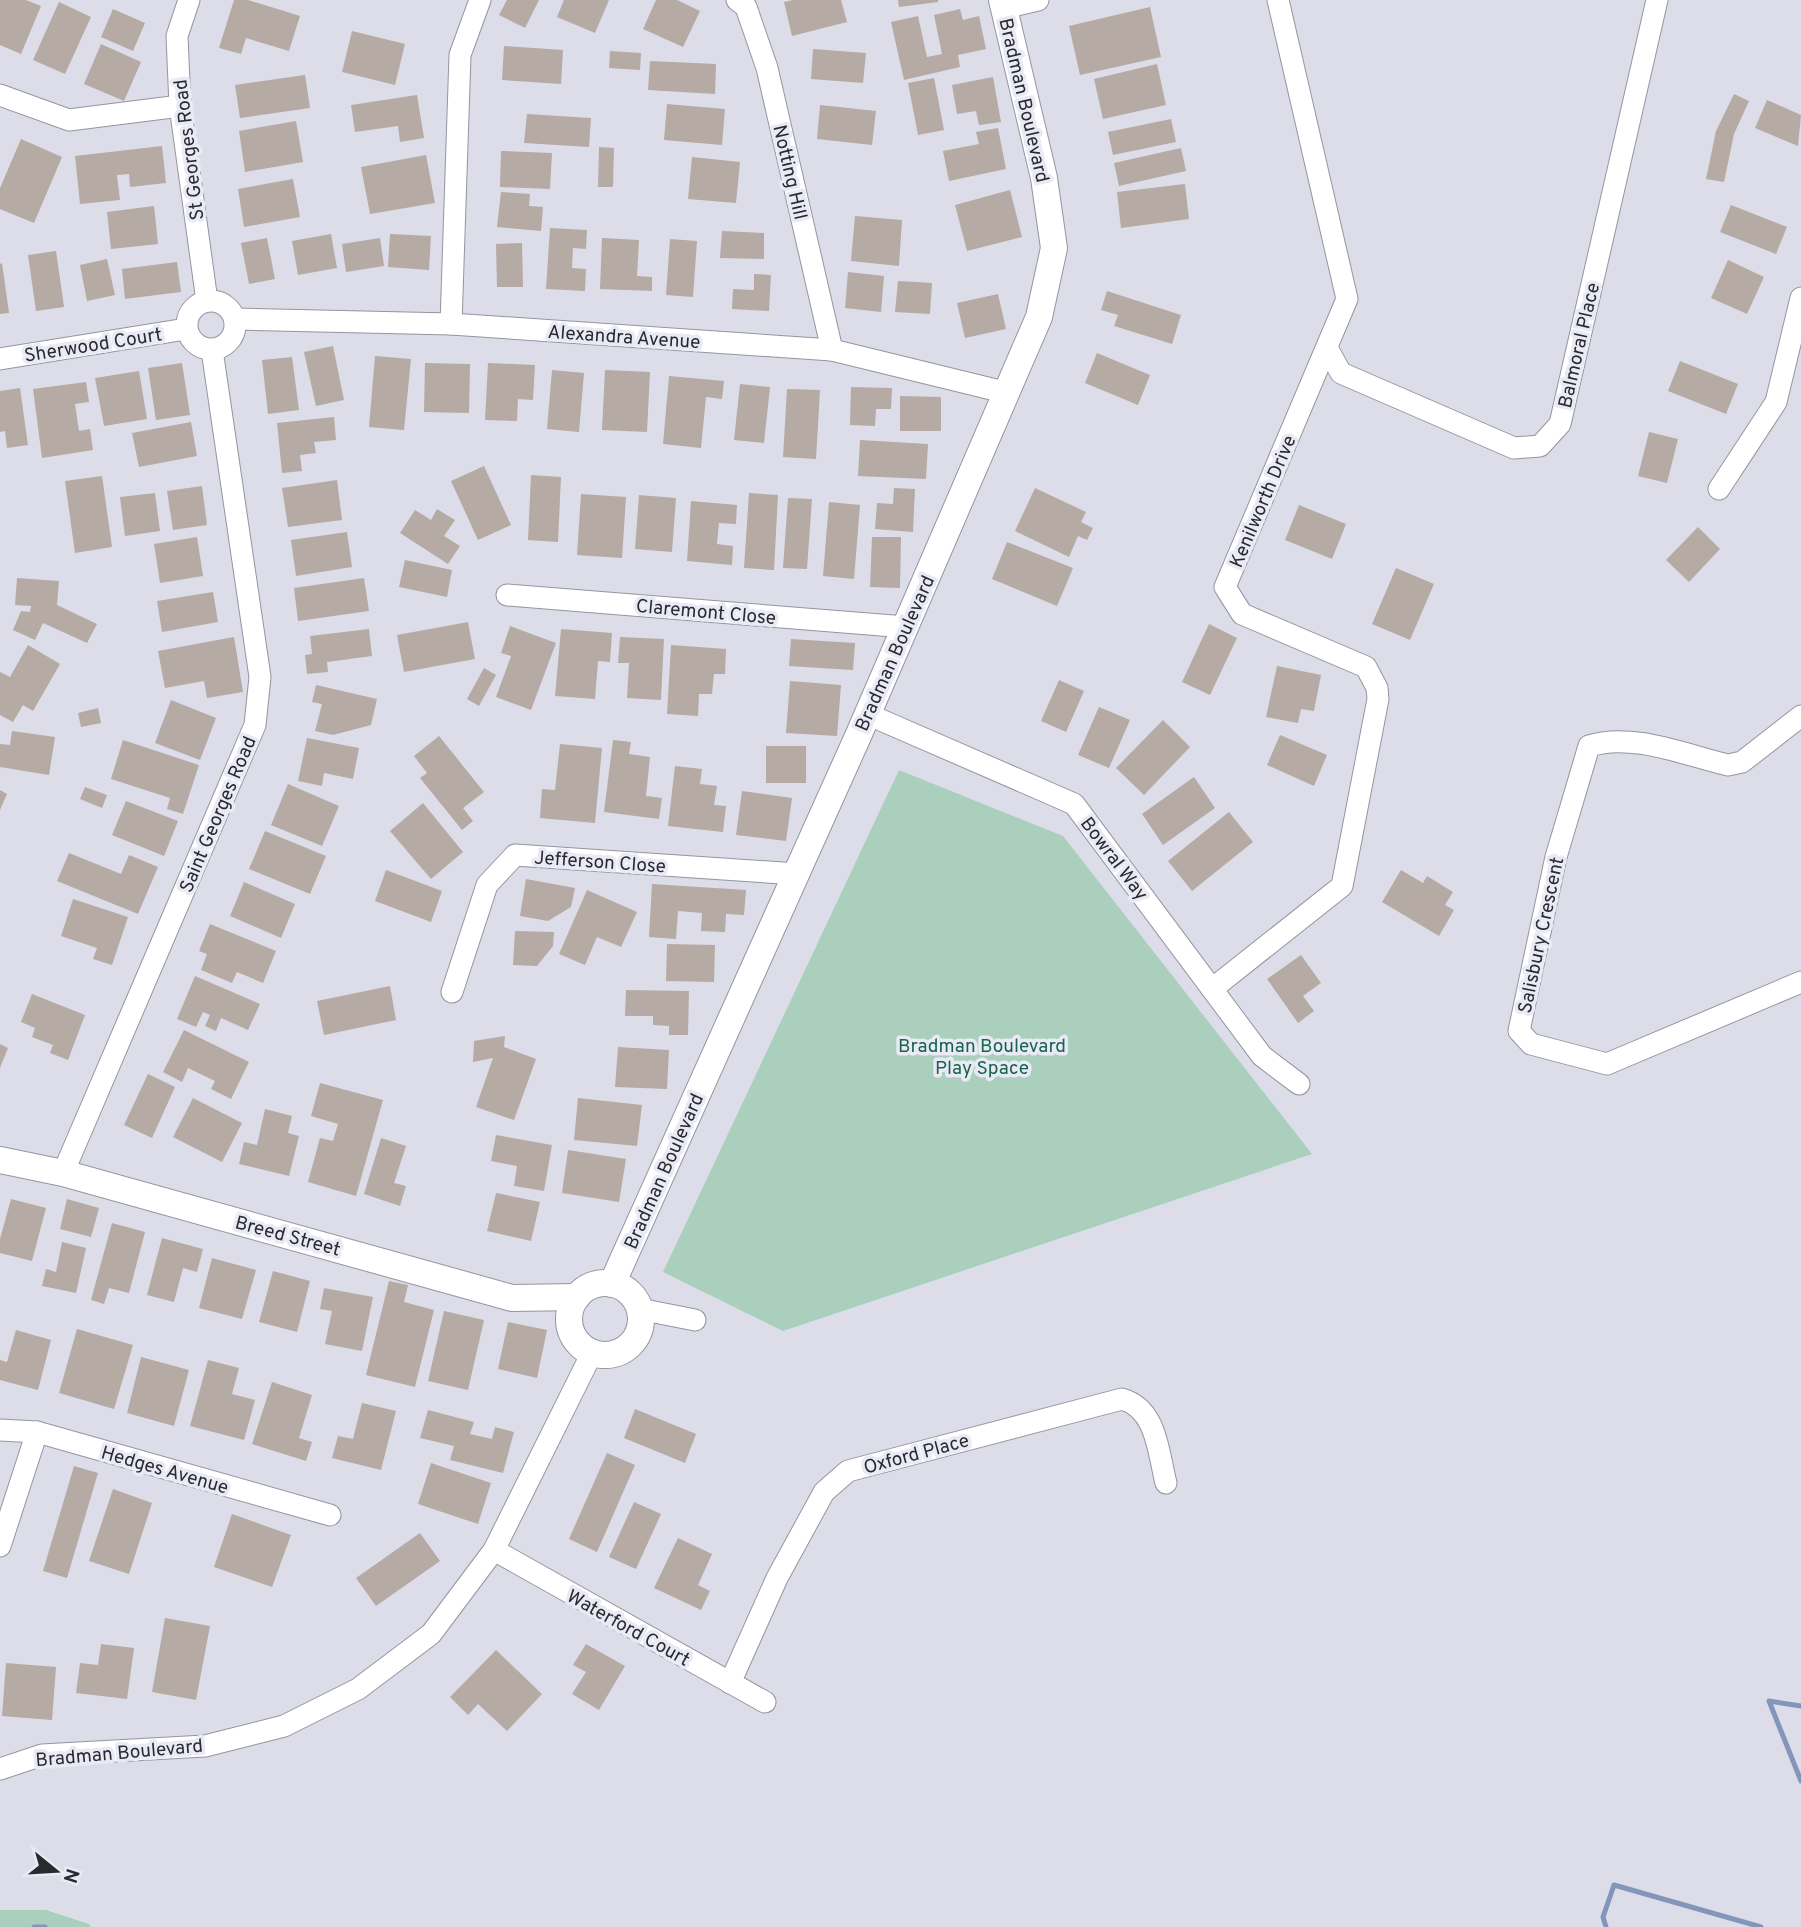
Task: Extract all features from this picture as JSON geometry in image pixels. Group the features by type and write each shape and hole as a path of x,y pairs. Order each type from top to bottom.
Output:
{"street":[{"name":"St Georges Road","path":"189,0 177,36 180,106 207,301"},
{"path":"451,324 460,55 480,0"},
{"name":"Notting Hill","path":"737,0 746,7 767,68 832,350"},
{"path":"1003,4 1038,0"},
{"name":"Kenilworth Drive","path":"1212,989 1342,886 1378,699 1377,688 1366,667 1242,614 1225,587 1347,299 1278,0"},
{"name":"Balmoral Place","path":"1327,348 1341,373 1514,448 1540,446 1560,424 1657,0"},
{"name":"Bradman Boulevard","path":"612,1284 797,874 1009,393 1039,317 1054,248 1044,178 1003,4"},
{"path":"0,95 69,120 180,106"},
{"path":"1719,489 1776,402 1801,298"},
{"path":"207,301 224,305 234,319 233,337 220,348 212,350 195,344 186,329 194,307 207,301"},
{"name":"Alexandra Avenue","path":"234,319 451,324 832,350 1009,393"},
{"name":"Sherwood Court","path":"0,359 186,329"},
{"name":"Saint Georges Road","path":"63,1173 255,725 260,677 212,350"},
{"name":"Claremont Close","path":"507,595 906,627"},
{"name":"Bowral Way","path":"867,714 1074,804 1262,1056 1299,1084"},
{"name":"Salisbury Crescent","path":"1801,716 1742,762 1728,765 1626,741 1607,740 1588,746 1556,858 1519,1031 1531,1044 1607,1064 1801,982"},
{"name":"Jefferson Close","path":"452,992 487,885 515,855 797,874"},
{"name":"Breed Street","path":"0,1160 63,1173 512,1298 577,1297"},
{"path":"612,1284 629,1293 639,1309 639,1330 626,1347 607,1355 592,1353 575,1339 570,1329 569,1317 577,1297 593,1285 612,1284"},
{"path":"512,1298 570,1329"},
{"path":"639,1309 695,1320"},
{"name":"Bradman Boulevard","path":"0,1769 42,1755 205,1746 284,1726 358,1689 431,1633 494,1550 592,1353"},
{"name":"Oxford Place","path":"730,1683 777,1578 824,1492 848,1471 1122,1399 1136,1403 1148,1415 1166,1483"},
{"name":"Hedges Avenue","path":"0,1430 37,1432 330,1515"},
{"path":"0,1546 37,1432"},
{"name":"Waterford Court","path":"494,1550 765,1702"}],"green space":[{"name":"Bradman Boulevard Play Space","path":"899,770 1063,836 1312,1154 783,1331 663,1272"},
{"path":"0,1910 46,1910 91,1927 0,1927"}],"building":[{"path":"0,0 26,0 41,6 21,54 0,45"},
{"path":"234,0 248,0 300,16 289,51 246,38 241,54 219,48"},
{"path":"507,0 539,0 525,28 499,15"},
{"path":"564,0 609,0 595,33 557,17"},
{"path":"656,0 677,0 700,11 683,47 643,29"},
{"path":"841,0 847,22 792,36 784,2"},
{"path":"898,0 938,0 938,2 899,7"},
{"path":"59,2 91,17 65,74 33,60"},
{"path":"1150,7 1161,57 1080,75 1069,26"},
{"path":"113,9 145,23 133,51 101,37"},
{"path":"960,9 963,20 979,16 986,49 958,55 960,67 904,80 891,22 918,16 927,57 942,54 934,15"},
{"path":"352,31 405,44 395,85 342,72"},
{"path":"101,44 141,62 124,101 84,84"},
{"path":"504,46 563,50 561,84 502,80"},
{"path":"813,49 866,53 863,83 811,79"},
{"path":"610,51 641,53 640,70 609,68"},
{"path":"650,61 716,64 715,94 648,90"},
{"path":"1157,64 1166,105 1103,119 1094,79"},
{"path":"305,75 310,108 240,118 235,85"},
{"path":"993,77 1001,122 979,125 976,111 957,114 952,85"},
{"path":"934,78 944,130 918,135 908,83"},
{"path":"1734,94 1749,101 1734,134 1724,182 1706,179 1716,131"},
{"path":"417,95 424,138 400,142 398,126 355,132 351,105"},
{"path":"1767,100 1801,115 1798,146 1755,128"},
{"path":"667,104 725,109 722,145 664,140"},
{"path":"820,105 876,111 872,145 817,139"},
{"path":"527,114 591,118 589,147 524,143"},
{"path":"1171,119 1176,142 1113,155 1108,132"},
{"path":"296,121 303,162 245,172 239,131"},
{"path":"998,128 1006,169 949,181 943,151 979,144 976,132"},
{"path":"21,139 62,157 34,223 0,209 0,188"},
{"path":"162,146 166,183 130,187 129,174 117,175 120,200 80,204 75,156"},
{"path":"599,147 614,148 613,187 598,187"},
{"path":"1181,148 1186,171 1119,186 1114,163"},
{"path":"501,151 552,153 550,189 500,187"},
{"path":"426,155 435,203 370,214 361,167"},
{"path":"692,157 740,162 736,203 688,199"},
{"path":"293,179 300,217 244,227 238,189"},
{"path":"1185,184 1189,219 1121,228 1117,192"},
{"path":"1010,190 1022,237 967,251 955,205"},
{"path":"501,192 530,194 529,206 543,207 541,231 497,227"},
{"path":"1731,205 1787,227 1776,254 1720,232"},
{"path":"154,206 158,244 111,249 107,212"},
{"path":"855,216 902,220 899,266 851,261"},
{"path":"550,228 587,230 586,249 573,248 572,268 586,269 585,291 546,289"},
{"path":"722,231 764,233 764,259 720,258"},
{"path":"331,234 337,268 298,275 292,241"},
{"path":"390,234 431,236 429,270 388,267"},
{"path":"267,238 275,279 249,284 241,243"},
{"path":"380,238 384,266 346,272 342,244"},
{"path":"602,238 639,240 637,276 652,277 652,291 600,289"},
{"path":"670,239 697,241 693,297 666,295"},
{"path":"522,243 523,287 497,287 496,244"},
{"path":"56,251 64,307 36,311 28,255"},
{"path":"107,259 115,295 87,301 80,265"},
{"path":"1728,260 1764,277 1747,314 1711,298"},
{"path":"177,262 181,292 125,299 122,269"},
{"path":"2,263 9,313 0,314 0,264"},
{"path":"848,272 884,276 881,312 845,308"},
{"path":"754,274 771,275 769,311 732,309 733,289 754,290"},
{"path":"898,281 932,283 930,314 895,312"},
{"path":"1107,291 1181,315 1172,344 1114,326 1118,315 1101,310"},
{"path":"998,294 1006,329 965,338 957,303"},
{"path":"333,346 344,400 316,406 304,352"},
{"path":"1097,353 1150,375 1138,405 1085,383"},
{"path":"375,356 411,359 404,430 369,427"},
{"path":"292,357 299,410 268,414 262,360"},
{"path":"1680,361 1738,384 1726,414 1668,391"},
{"path":"182,363 190,415 156,420 148,368"},
{"path":"425,363 470,364 469,413 424,412"},
{"path":"488,363 535,365 533,400 518,399 517,421 485,420"},
{"path":"552,370 584,373 579,432 547,429"},
{"path":"605,370 650,372 647,432 602,430"},
{"path":"139,371 147,419 104,426 95,378"},
{"path":"669,376 724,381 722,399 706,397 701,448 663,444"},
{"path":"86,382 89,402 75,404 79,431 90,429 93,450 42,458 33,389"},
{"path":"740,384 770,387 764,443 734,440"},
{"path":"851,387 892,388 891,409 876,409 875,426 850,425"},
{"path":"20,388 28,445 7,448 5,431 0,432 0,391"},
{"path":"787,389 820,390 816,459 783,457"},
{"path":"900,396 941,397 941,431 900,431"},
{"path":"334,417 336,440 314,442 316,453 300,455 302,471 282,473 277,423"},
{"path":"191,422 197,456 139,467 132,433"},
{"path":"1649,432 1678,439 1667,483 1638,476"},
{"path":"860,440 928,444 926,479 858,476"},
{"path":"484,466 511,525 478,540 451,481"},
{"path":"531,475 561,477 558,542 528,540"},
{"path":"102,476 112,547 75,553 65,481"},
{"path":"337,480 342,520 288,527 282,488"},
{"path":"202,486 207,525 173,530 167,491"},
{"path":"894,488 915,489 913,532 875,529 877,503 893,504"},
{"path":"1035,488 1086,512 1081,522 1093,528 1087,540 1078,536 1069,557 1015,531"},
{"path":"155,493 160,531 125,536 120,497"},
{"path":"749,493 778,495 774,570 744,568"},
{"path":"581,494 626,497 622,558 577,555"},
{"path":"639,495 676,498 672,552 635,549"},
{"path":"788,498 812,499 807,569 783,568"},
{"path":"691,501 737,505 736,524 719,523 717,544 733,546 732,565 687,561"},
{"path":"829,502 860,505 854,579 823,576"},
{"path":"1299,505 1346,524 1332,559 1285,540"},
{"path":"437,509 455,520 444,536 460,546 448,564 400,533 415,510 431,520"},
{"path":"1698,527 1720,549 1689,582 1666,560"},
{"path":"347,532 352,567 296,576 291,540"},
{"path":"197,537 203,576 160,583 154,544"},
{"path":"872,537 901,537 900,588 870,587"},
{"path":"1007,542 1073,568 1057,606 992,579"},
{"path":"405,560 452,570 447,597 399,587"},
{"path":"1396,568 1434,584 1410,640 1372,624"},
{"path":"17,578 59,581 57,605 97,624 87,643 43,623 35,640 13,630 21,611 30,612 31,606 15,605"},
{"path":"364,578 369,611 298,621 294,588"},
{"path":"213,592 218,622 162,632 157,601"},
{"path":"468,622 475,659 404,672 397,635"},
{"path":"1209,624 1237,638 1210,695 1182,682"},
{"path":"510,626 556,643 531,710 496,697 511,656 501,653"},
{"path":"369,629 372,656 327,662 328,672 307,674 305,655 312,654 310,636"},
{"path":"561,629 612,633 610,662 598,661 595,699 555,696"},
{"path":"234,637 243,692 207,698 204,681 165,688 158,651"},
{"path":"620,637 664,639 661,700 627,698 629,663 618,663"},
{"path":"791,639 855,643 853,670 789,666"},
{"path":"28,645 60,664 33,711 23,705 13,722 0,715 0,672 10,677"},
{"path":"671,645 726,649 725,674 714,674 712,694 699,694 698,716 667,714"},
{"path":"1277,666 1321,675 1314,711 1301,709 1298,723 1266,717"},
{"path":"484,668 496,675 479,706 467,699"},
{"path":"1059,680 1084,691 1066,732 1041,721"},
{"path":"790,681 841,685 837,736 786,733"},
{"path":"316,685 377,699 371,725 333,735 315,731 322,704 312,702"},
{"path":"171,700 216,718 200,760 155,743"},
{"path":"1099,707 1130,720 1109,768 1078,755"},
{"path":"98,708 101,723 81,727 78,713"},
{"path":"1163,720 1190,747 1144,795 1116,768"},
{"path":"12,731 55,737 49,775 0,767 0,744 10,745"},
{"path":"1280,735 1327,755 1314,786 1267,765"},
{"path":"439,736 484,792 463,808 473,821 462,830 420,778 427,773 414,756"},
{"path":"307,738 359,748 353,779 324,773 322,786 298,781"},
{"path":"123,740 199,765 183,814 167,809 170,798 111,779"},
{"path":"613,740 631,742 629,754 650,757 646,796 662,798 659,819 604,812"},
{"path":"560,744 602,748 595,823 540,818 542,789 555,790"},
{"path":"766,746 806,746 806,783 766,783"},
{"path":"675,766 702,769 700,784 717,786 714,805 726,806 723,832 668,826"},
{"path":"1194,777 1215,808 1163,845 1142,814"},
{"path":"288,784 339,806 322,846 271,825"},
{"path":"85,787 107,795 102,808 80,799"},
{"path":"0,790 7,794 0,810"},
{"path":"742,791 792,798 786,841 736,835"},
{"path":"126,801 178,821 164,856 112,835"},
{"path":"423,803 463,852 431,879 390,831"},
{"path":"1229,812 1253,842 1192,891 1168,861"},
{"path":"265,831 326,856 310,894 249,869"},
{"path":"69,853 121,874 129,855 158,867 138,914 57,881"},
{"path":"386,870 442,891 431,922 375,901"},
{"path":"1401,870 1423,883 1427,876 1453,892 1445,905 1454,910 1439,936 1382,902"},
{"path":"526,879 575,888 571,907 548,921 520,916"},
{"path":"244,882 295,904 281,938 230,916"},
{"path":"652,884 746,890 744,915 726,914 725,932 701,931 702,913 678,911 676,939 649,937"},
{"path":"587,890 637,912 621,947 597,937 585,965 559,954"},
{"path":"73,899 128,917 112,965 93,959 97,948 61,936"},
{"path":"210,924 276,951 263,983 237,972 232,983 201,970 207,954 199,951"},
{"path":"515,931 554,932 553,946 537,966 513,965"},
{"path":"667,944 715,945 714,982 666,981"},
{"path":"1301,955 1321,983 1303,996 1314,1011 1298,1023 1267,979"},
{"path":"195,976 260,1004 248,1030 221,1018 216,1031 205,1026 210,1015 203,1012 196,1027 177,1019"},
{"path":"390,986 396,1020 324,1035 317,1001"},
{"path":"626,990 689,991 688,1035 669,1035 669,1026 653,1025 653,1016 625,1016"},
{"path":"32,994 85,1015 68,1060 50,1053 53,1045 32,1037 35,1028 21,1022"},
{"path":"184,1030 249,1062 231,1099 211,1089 215,1081 188,1068 182,1082 163,1072"},
{"path":"505,1036 504,1047 536,1059 514,1120 476,1107 493,1058 473,1062 474,1041"},
{"path":"0,1044 8,1048 0,1068"},
{"path":"618,1047 669,1050 667,1089 615,1087"},
{"path":"148,1074 175,1087 152,1138 124,1125"},
{"path":"320,1083 383,1100 356,1196 308,1182 320,1138 333,1141 338,1124 311,1116"},
{"path":"193,1098 242,1123 222,1162 173,1137"},
{"path":"578,1098 642,1105 637,1146 574,1140"},
{"path":"265,1109 292,1116 288,1133 299,1136 289,1176 239,1164 244,1142 257,1145"},
{"path":"496,1135 552,1145 544,1191 514,1186 517,1166 491,1161"},
{"path":"381,1138 406,1146 394,1183 406,1186 400,1206 364,1194"},
{"path":"568,1150 626,1159 619,1202 562,1193"},
{"path":"496,1193 540,1202 531,1241 487,1231"},
{"path":"11,1199 46,1208 32,1261 0,1253 0,1239"},
{"path":"67,1199 99,1208 91,1237 60,1229"},
{"path":"112,1223 145,1232 129,1293 109,1288 104,1304 91,1300"},
{"path":"162,1238 203,1249 197,1272 183,1268 174,1302 147,1295"},
{"path":"62,1242 86,1248 76,1293 42,1286 46,1269 56,1272"},
{"path":"212,1258 256,1270 242,1319 199,1308"},
{"path":"273,1271 310,1281 297,1332 259,1322"},
{"path":"389,1281 408,1285 404,1302 434,1310 415,1387 366,1375"},
{"path":"324,1288 373,1297 362,1351 325,1344 332,1311 320,1309"},
{"path":"444,1311 484,1320 468,1390 428,1381"},
{"path":"508,1322 547,1330 537,1378 498,1369"},
{"path":"77,1329 133,1345 114,1409 59,1393"},
{"path":"16,1330 51,1340 38,1390 0,1380 0,1360 7,1362"},
{"path":"141,1357 189,1370 174,1426 127,1413"},
{"path":"208,1360 239,1368 232,1394 255,1400 244,1440 190,1426"},
{"path":"272,1382 312,1395 299,1438 312,1442 306,1461 252,1444"},
{"path":"362,1403 396,1411 381,1470 332,1458 338,1436 353,1439"},
{"path":"635,1409 696,1434 685,1463 624,1438"},
{"path":"428,1410 474,1422 470,1434 492,1439 495,1427 514,1432 503,1473 450,1460 454,1446 420,1438"},
{"path":"607,1453 635,1465 597,1552 569,1539"},
{"path":"431,1463 491,1483 478,1524 418,1504"},
{"path":"74,1466 98,1473 67,1578 43,1571"},
{"path":"113,1489 152,1503 129,1574 89,1561"},
{"path":"634,1502 661,1514 636,1569 609,1557"},
{"path":"232,1514 291,1535 272,1587 214,1567"},
{"path":"420,1533 440,1561 376,1606 356,1578"},
{"path":"678,1538 712,1554 698,1585 710,1591 701,1610 654,1588"},
{"path":"165,1618 210,1626 196,1700 152,1692"},
{"path":"101,1644 134,1648 127,1699 76,1693 80,1663 98,1665"},
{"path":"586,1644 625,1666 599,1710 572,1694 586,1672 573,1665"},
{"path":"496,1650 542,1694 507,1731 478,1704 468,1715 450,1697"},
{"path":"6,1663 56,1667 52,1720 2,1716"}],"waterway":[{"path":"1801,1706 1769,1701 1801,1781"},
{"path":"1606,1927 1603,1917 1614,1885 1761,1927"},
{"path":"34,1927 45,1927"}]}
